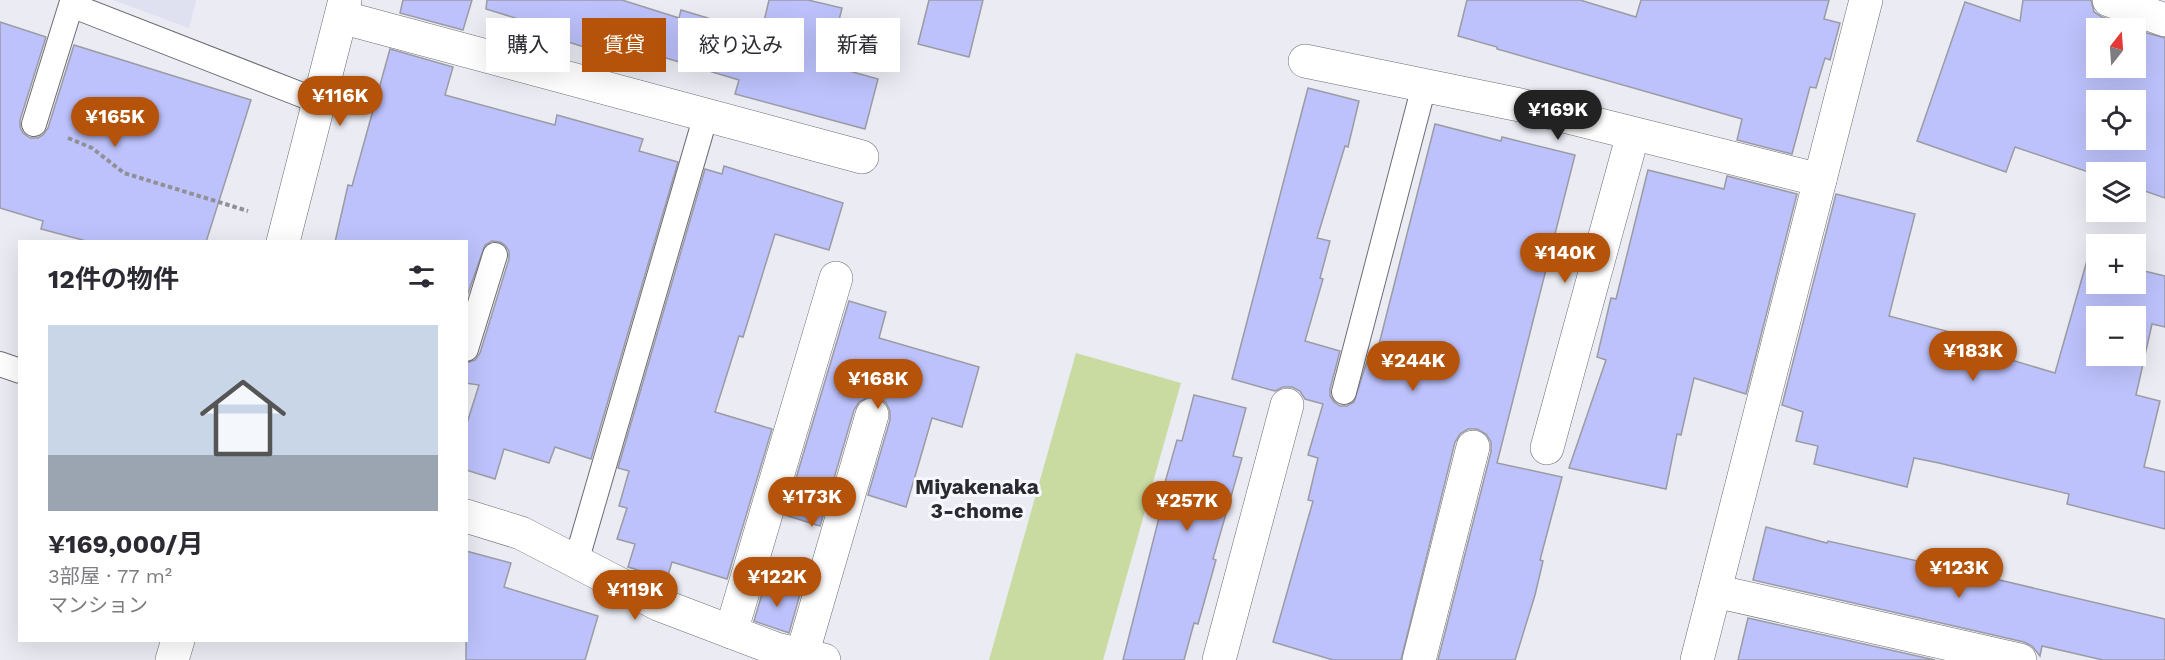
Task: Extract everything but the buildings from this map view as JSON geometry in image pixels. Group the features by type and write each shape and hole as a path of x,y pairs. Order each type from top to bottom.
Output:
{"street":[{"path":"1697,660 1866,0"},
{"path":"2109,0 2165,20"},
{"path":"285,232 343,8 706,115 861,157"},
{"path":"1305,61 1520,105 1820,180"},
{"path":"1547,448 1633,134"},
{"path":"731,632 836,278"},
{"path":"1219,660 1287,405"},
{"path":"468,517 521,533 658,604 793,656 872,415"},
{"path":"1419,660 1473,447"},
{"path":"1715,591 2020,660"},
{"path":"172,660 176,642"}],"lane":[{"path":"34,124 71,5 320,102"},
{"path":"1344,392 1424,86"},
{"path":"576,562 706,115"},
{"path":"468,343 495,255"},
{"path":"0,364 18,370"}],"path":[{"path":"34,124 92,148 124,173 285,232"}],"shaded area":[{"path":"113,0 196,0 189,28"}],"green space":[{"path":"1076,353 1181,383 1103,660 989,660"}],"district":[{"name":"Miyakenaka 3-chome","path":"977,498"}]}
